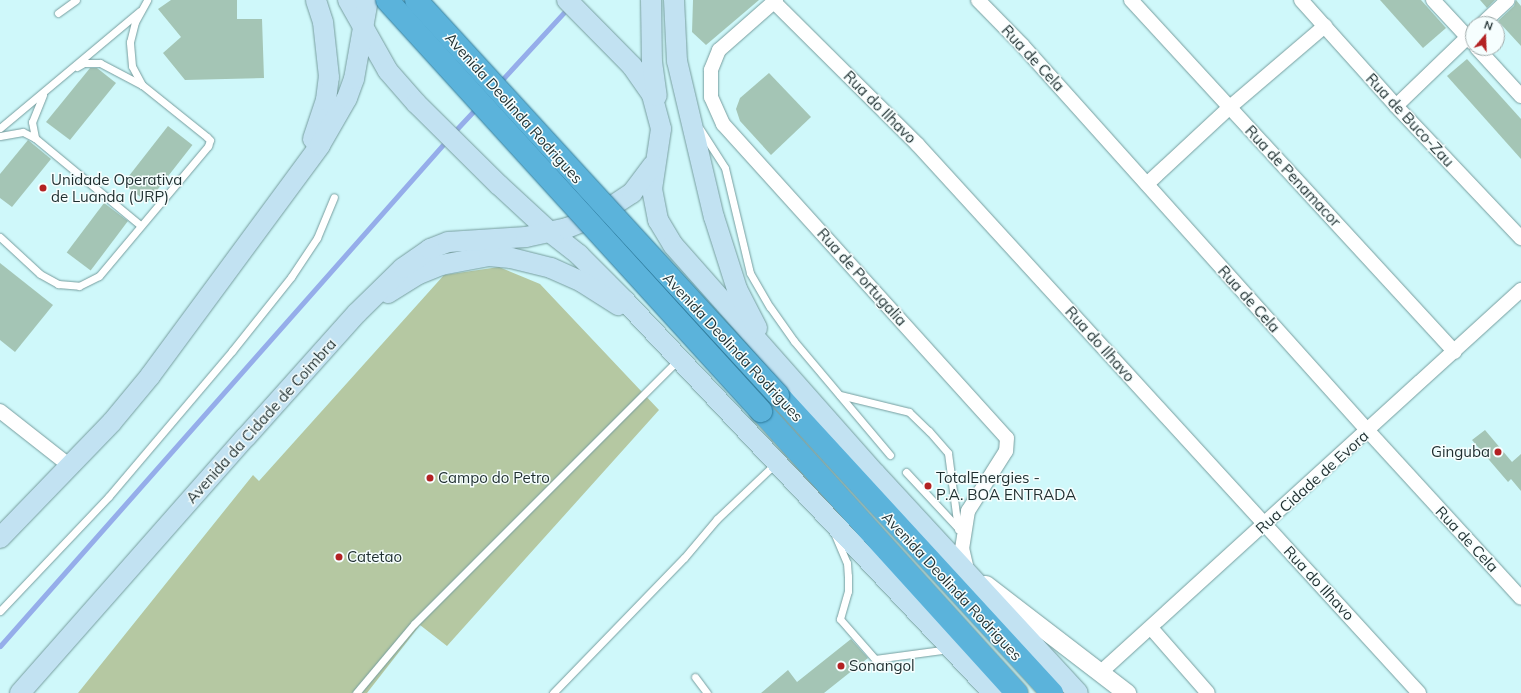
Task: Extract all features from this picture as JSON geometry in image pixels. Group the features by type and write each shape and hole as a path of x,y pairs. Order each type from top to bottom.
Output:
{"highway":[{"name":"Avenida Deolinda Rodrigues","path":"387,0 1017,693"},
{"name":"Avenida Deolinda Rodrigues","path":"416,0 1052,693"}],"main road":[{"path":"276,203 318,131 326,100 328,54 323,22 316,0"},
{"path":"348,0 388,72 416,103 499,185 602,277 993,693"},
{"path":"0,538 112,422 150,376 320,145 347,98 354,79 362,26 368,0"},
{"path":"567,0 622,54 643,80 658,112"},
{"path":"651,0 652,62 661,129 652,189 658,220 674,245 875,473 967,570 1078,693"},
{"path":"674,0 677,61 686,108 714,217 737,289 754,323 797,385"},
{"name":"Avenida da Cidade de Coimbra","path":"20,693 357,313 403,268 430,249 448,242 526,237 574,226 616,205 632,193 644,180 655,161"},
{"path":"357,313 419,274 464,259 489,256 539,264 568,275 606,296 646,325"}],"street":[{"name":"Rua de Cela","path":"978,0 1147,184 1368,431 1521,598"},
{"name":"Rua de Penamacor","path":"1131,0 1455,352"},
{"name":"Rua de Buco-Zau","path":"1301,0 1396,106 1521,238"},
{"path":"1433,0 1465,32"},
{"path":"1491,16 1508,0"},
{"name":"Rua do Ilhavo","path":"775,1 917,144 1419,693"},
{"name":"Rua de Portugalia","path":"775,1 719,50 711,70 711,97 723,124 1007,438 1006,451 968,511 961,531 967,570"},
{"path":"1147,184 1230,107 1325,26"},
{"path":"1396,106 1465,43"},
{"path":"1485,56 1521,96"},
{"name":"Rua Cidade de Evora","path":"1101,672 1265,525 1521,290"},
{"path":"0,411 70,466"},
{"path":"967,570 1127,693"},
{"path":"1151,628 1208,693"}],"lane":[{"path":"58,13 76,0"},
{"path":"0,128 142,8 144,0"},
{"path":"142,85 132,66 130,42 135,22 147,0"},
{"path":"0,237 40,274 58,284 79,286 99,276 140,225 208,146 210,140 142,85 100,63 84,63 63,74"},
{"path":"35,138 32,122 46,89"},
{"path":"686,108 725,168 750,273 770,308 794,341 890,455"},
{"path":"0,136 23,132 35,138 140,225"},
{"path":"0,611 109,496 232,351 300,264 317,238 334,197"},
{"path":"356,693 441,596 679,359"},
{"path":"840,395 909,412 929,431 948,453 961,531"},
{"path":"558,692 684,558 717,519 776,463"},
{"path":"906,472 961,531"},
{"path":"825,515 847,563 848,591 840,619 875,659 951,649"},
{"path":"695,678 708,693"}],"green space":[{"name":"Campo do Petro","path":"499,267 540,284 659,410 447,646 420,625 367,693 78,693 253,475 259,481 444,275"}],"building":[{"path":"171,0 237,0 237,19 262,19 264,78 185,80 163,53 181,37 158,9"},
{"path":"693,0 759,0 706,45 692,32"},
{"path":"1380,0 1421,0 1446,28 1423,48"},
{"path":"1480,0 1495,0 1487,8"},
{"path":"1516,0 1521,6 1521,46 1505,29 1505,16 1503,16 1514,6"},
{"path":"1467,59 1521,119 1521,159 1447,76"},
{"path":"90,68 97,68 116,83 70,140 46,122"},
{"path":"769,73 811,117 771,155 740,121 736,109 740,98"},
{"path":"168,126 192,145 147,203 123,184"},
{"path":"28,140 51,159 12,207 0,198 0,174"},
{"path":"104,203 128,221 91,271 67,253"},
{"path":"0,263 53,305 15,352 0,340"},
{"path":"1485,430 1512,462 1521,454 1521,491 1511,479 1508,482 1472,440"},
{"path":"851,639 868,658 824,693 761,693 788,670 797,682"}],"waterway":[{"path":"499,83 568,8"},
{"path":"453,133 478,106"},
{"path":"0,646 448,139"}],"place":[{"name":"Unidade Operativa de Luanda (URP)","path":"43,188"},
{"name":"Ginguba","path":"1498,452"},
{"name":"Campo do Petro","path":"430,478"},
{"name":"TotalEnergies - P.A. BOA ENTRADA","path":"928,486"},
{"name":"Catetao","path":"339,557"},
{"name":"Sonangol","path":"841,666"}]}
